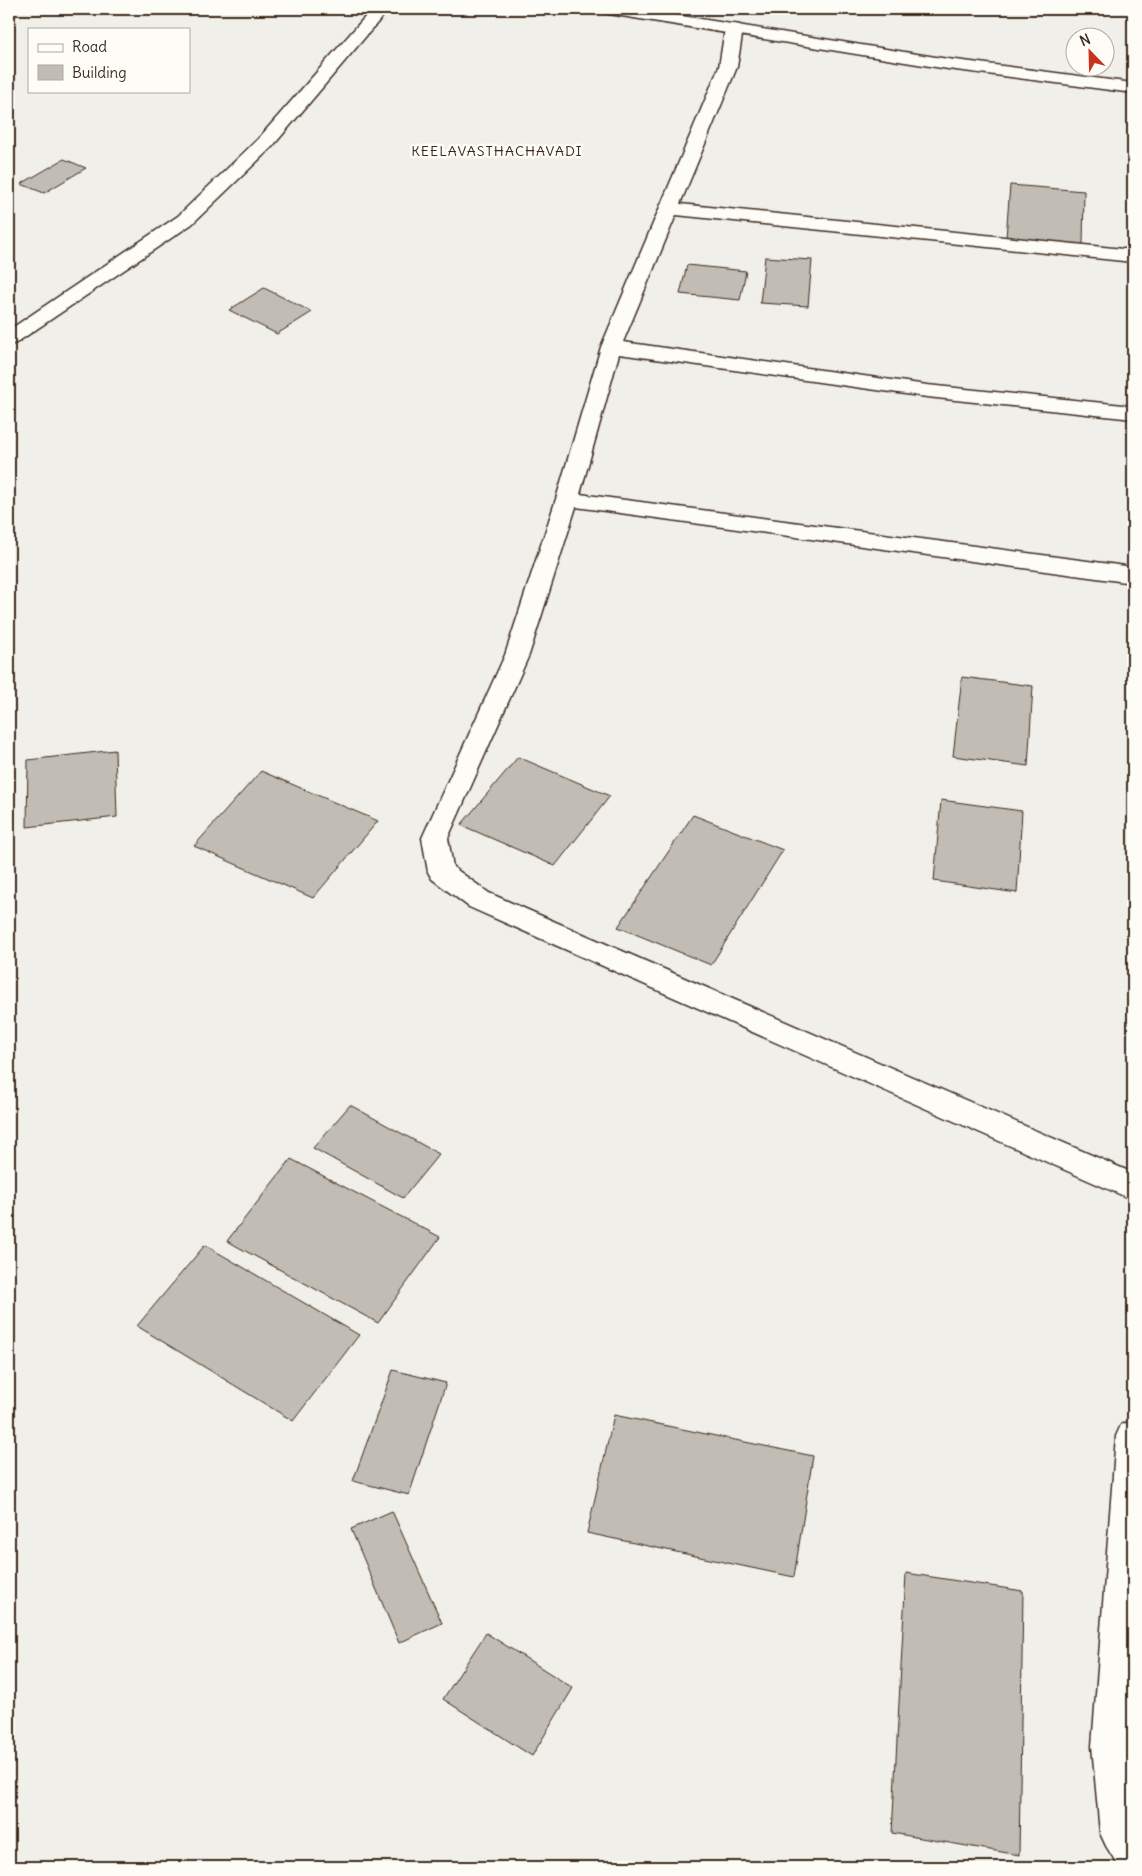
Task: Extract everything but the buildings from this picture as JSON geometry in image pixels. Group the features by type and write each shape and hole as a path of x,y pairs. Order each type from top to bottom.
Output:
{"street":[{"path":"9,339 185,220 264,143 381,9"},
{"path":"609,9 948,64 1133,88"},
{"path":"734,29 728,67 611,347 567,499 517,655 435,838 441,872 479,900 1133,1186"},
{"path":"669,209 1133,256"},
{"path":"611,347 927,391 1133,413"},
{"path":"567,499 1133,575"},
{"path":"1133,1436 1110,1746 1120,1832 1133,1855"}],"district":[{"name":"KEELAVASTHACHAVADI","path":"497,151"}]}
